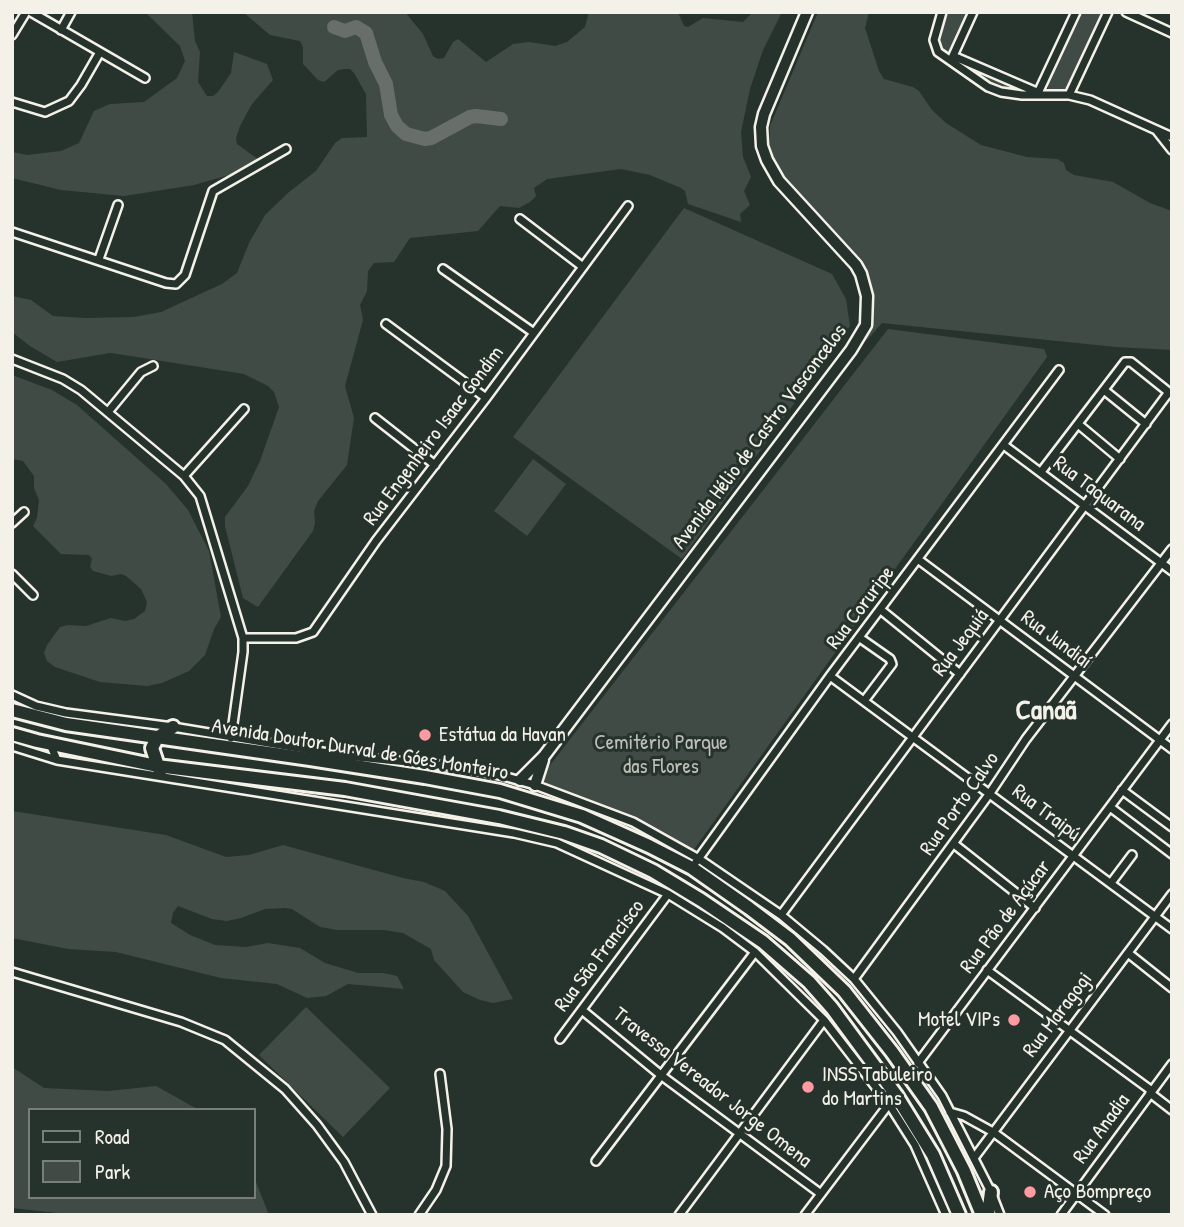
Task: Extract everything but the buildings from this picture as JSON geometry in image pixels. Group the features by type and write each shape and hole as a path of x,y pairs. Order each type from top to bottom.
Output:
{"highway":[{"name":"Avenida Doutor Durval de Góes Monteiro","path":"12,710 66,724 349,761 489,789 550,804 695,864 790,939 861,1012 931,1107 964,1171 982,1215"},
{"path":"159,770 152,748 157,738 173,727"},
{"name":"Avenida Doutor Durval de Góes Monteiro","path":"12,734 159,770 345,789 528,823 601,846 676,884 735,922 784,959 832,1008 896,1095 933,1155 959,1215"},
{"path":"988,1215 991,1192"}],"street":[{"path":"12,35 28,12 145,78"},
{"path":"61,30 71,12"},
{"name":"Avenida Hélio de Castro Vasconcelos","path":"520,780 544,756 843,360 866,325 868,308 861,274 848,254 779,181 762,146 761,127 764,114 807,12"},
{"path":"943,12 934,40 938,52 1052,97"},
{"path":"952,58 973,12"},
{"path":"1038,93 1076,12"},
{"path":"1069,95 1108,12"},
{"path":"1126,12 1172,33"},
{"path":"12,103 45,112 69,102 100,52"},
{"path":"952,58 981,83 1001,92 1052,97 1069,95 1090,100 1172,137"},
{"path":"1156,130 1172,150"},
{"path":"12,232 176,284 185,275 213,191 286,149"},
{"path":"99,259 118,205"},
{"name":"Rua Engenheiro Isaac Gondim","path":"243,638 296,638 313,632 376,541 628,206"},
{"path":"520,219 583,267"},
{"path":"443,269 534,333"},
{"path":"386,324 486,398"},
{"path":"12,359 63,379 108,412 184,476 196,490 204,504 243,638 231,738"},
{"path":"1041,472 1128,361 1170,393"},
{"path":"108,412 141,372 153,366"},
{"name":"Rua Coruripe","path":"695,864 830,676 1005,446 1059,370"},
{"path":"1104,390 1146,424"},
{"name":"Rua Jequiá","path":"781,915 1170,393"},
{"path":"184,476 244,408"},
{"path":"375,418 435,465"},
{"path":"1078,424 1120,459"},
{"name":"Rua Taquarana","path":"1005,446 1172,571"},
{"path":"12,523 24,512"},
{"name":"Rua Porto Calvo","path":"854,979 954,844 1026,740 1172,549"},
{"name":"Rua Jundiaí","path":"919,560 1172,749"},
{"path":"12,574 33,595"},
{"path":"880,610 960,674"},
{"path":"860,638 890,659 891,668 864,701"},
{"name":"Rua Traipú","path":"830,676 1172,929"},
{"path":"12,695 36,706 66,713 173,727 349,761 460,768 520,780 634,822 695,864 781,915 854,979 897,1032 950,1112 1000,1215"},
{"name":"Rua Pão de Açúcar","path":"918,1063 1172,724"},
{"path":"50,743 57,760"},
{"path":"12,746 57,760 159,770 514,833 557,843 668,894 723,928 755,953 824,1020 890,1104 915,1145 946,1215"},
{"name":"Avenida Hélio de Castro Vasconcelos","path":"535,785 544,756"},
{"path":"1122,790 1172,827"},
{"path":"1110,807 1172,853"},
{"path":"954,844 1035,908"},
{"path":"1111,883 1132,855"},
{"name":"Rua São Francisco","path":"560,1039 668,894"},
{"name":"Rua Maragogi","path":"974,1158 1172,894"},
{"path":"596,1161 755,953"},
{"path":"1128,953 1172,988"},
{"path":"987,970 1069,1029 1172,1110"},
{"path":"12,972 181,1022 225,1040 285,1089 317,1125 344,1162 372,1215"},
{"name":"Travessa Vereador Jorge Omena","path":"582,1010 662,1076 821,1194"},
{"path":"680,1215 824,1020"},
{"name":"Rua Anadia","path":"1061,1215 1171,1068"},
{"path":"419,1215 436,1190 446,1166 447,1129 440,1074"},
{"path":"806,1215 890,1104"},
{"path":"950,1112 964,1116 993,1132 1105,1215"}],"green space":[{"path":"145,12 192,12 195,41 200,52 198,82 207,96 218,92 231,73 234,52 267,64 273,80 252,104 236,138 237,144 259,160 236,173 194,185 124,196 61,190 12,178 12,152 27,155 61,151 79,143 94,111 110,104 144,102 177,78 185,61 180,46"},
{"path":"243,12 405,12 423,34 433,56 444,58 453,42 458,39 486,62 513,44 529,42 555,46 567,42 585,27 589,12 678,12 684,26 688,27 703,18 743,22 753,12 782,12 763,50 750,89 741,132 743,157 751,177 744,191 750,205 740,214 741,222 688,204 685,191 681,188 650,175 621,169 547,179 534,188 536,196 530,202 519,208 500,206 478,231 410,238 394,262 374,263 368,271 367,291 360,305 363,320 345,386 354,418 347,465 318,501 314,511 313,531 258,607 243,598 225,517 248,486 260,461 279,407 274,392 244,374 118,354 57,362 12,332 12,296 31,300 53,316 134,317 161,312 222,284 237,273 249,243 265,215 316,171 335,143 342,138 367,137 366,94 354,73 350,69 338,70 324,82 318,80 303,64 303,47 300,41 270,35"},
{"path":"818,12 869,12 865,28 884,79 919,91 932,110 946,123 981,145 1027,157 1057,159 1074,175 1113,182 1150,203 1172,211 1172,350 1116,347 882,323 861,343 873,317 874,302 868,281 775,169 769,145 770,126"},
{"path":"947,12 970,12 949,56 940,49 938,38"},
{"path":"1079,12 1102,12 1066,88 1061,92 1052,92 1047,83"},
{"path":"978,69 1018,88 1018,91 999,89 974,76 974,71"},
{"path":"684,208 832,274 846,299 850,326 682,559 513,437"},
{"name":"Cemitério Parque das Flores","path":"888,329 1044,349 1047,357 685,862 550,796 544,777 547,769"},
{"path":"12,375 52,390 77,405 166,484 188,510 209,551 221,617 205,655 189,671 162,683 147,686 100,682 55,667 47,661 44,653 47,645 60,627 86,626 111,618 125,621 134,619 145,611 147,602 141,589 126,576 111,576 93,571 89,555 61,554 33,526 39,500 34,488 34,476 23,461 12,459"},
{"path":"533,459 566,484 527,536 494,511"},
{"path":"12,811 166,835 226,857 249,855 283,845 424,882 445,891 468,916 513,999 493,1003 463,992 434,960 431,949 403,933 320,927 292,909 285,908 265,909 227,921 212,919 178,906 171,923 190,935 215,945 246,947 268,943 300,948 325,963 358,973 397,976 404,989 348,984 326,996 307,998 277,984 221,978 116,952 68,949 12,938"},
{"path":"306,1007 390,1088 343,1137 259,1055"},
{"path":"12,1067 44,1088 108,1091 156,1086 195,1108 28,1108 28,1199 256,1199 256,1182 269,1215 76,1215 12,1208"}],"waterway":[{"path":"334,27 345,31 356,27 366,33 375,62 386,84 391,115 397,126 406,134 425,139 470,117 501,119"}],"place":[{"name":"Estátua da Havan","path":"425,735"},
{"name":"Motel VIPs","path":"1014,1020"},
{"name":"INSS Tabuleiro do Martins","path":"808,1087"},
{"name":"Aço Bompreço","path":"1030,1192"}],"district":[{"name":"Canaã","path":"1046,712"}]}
